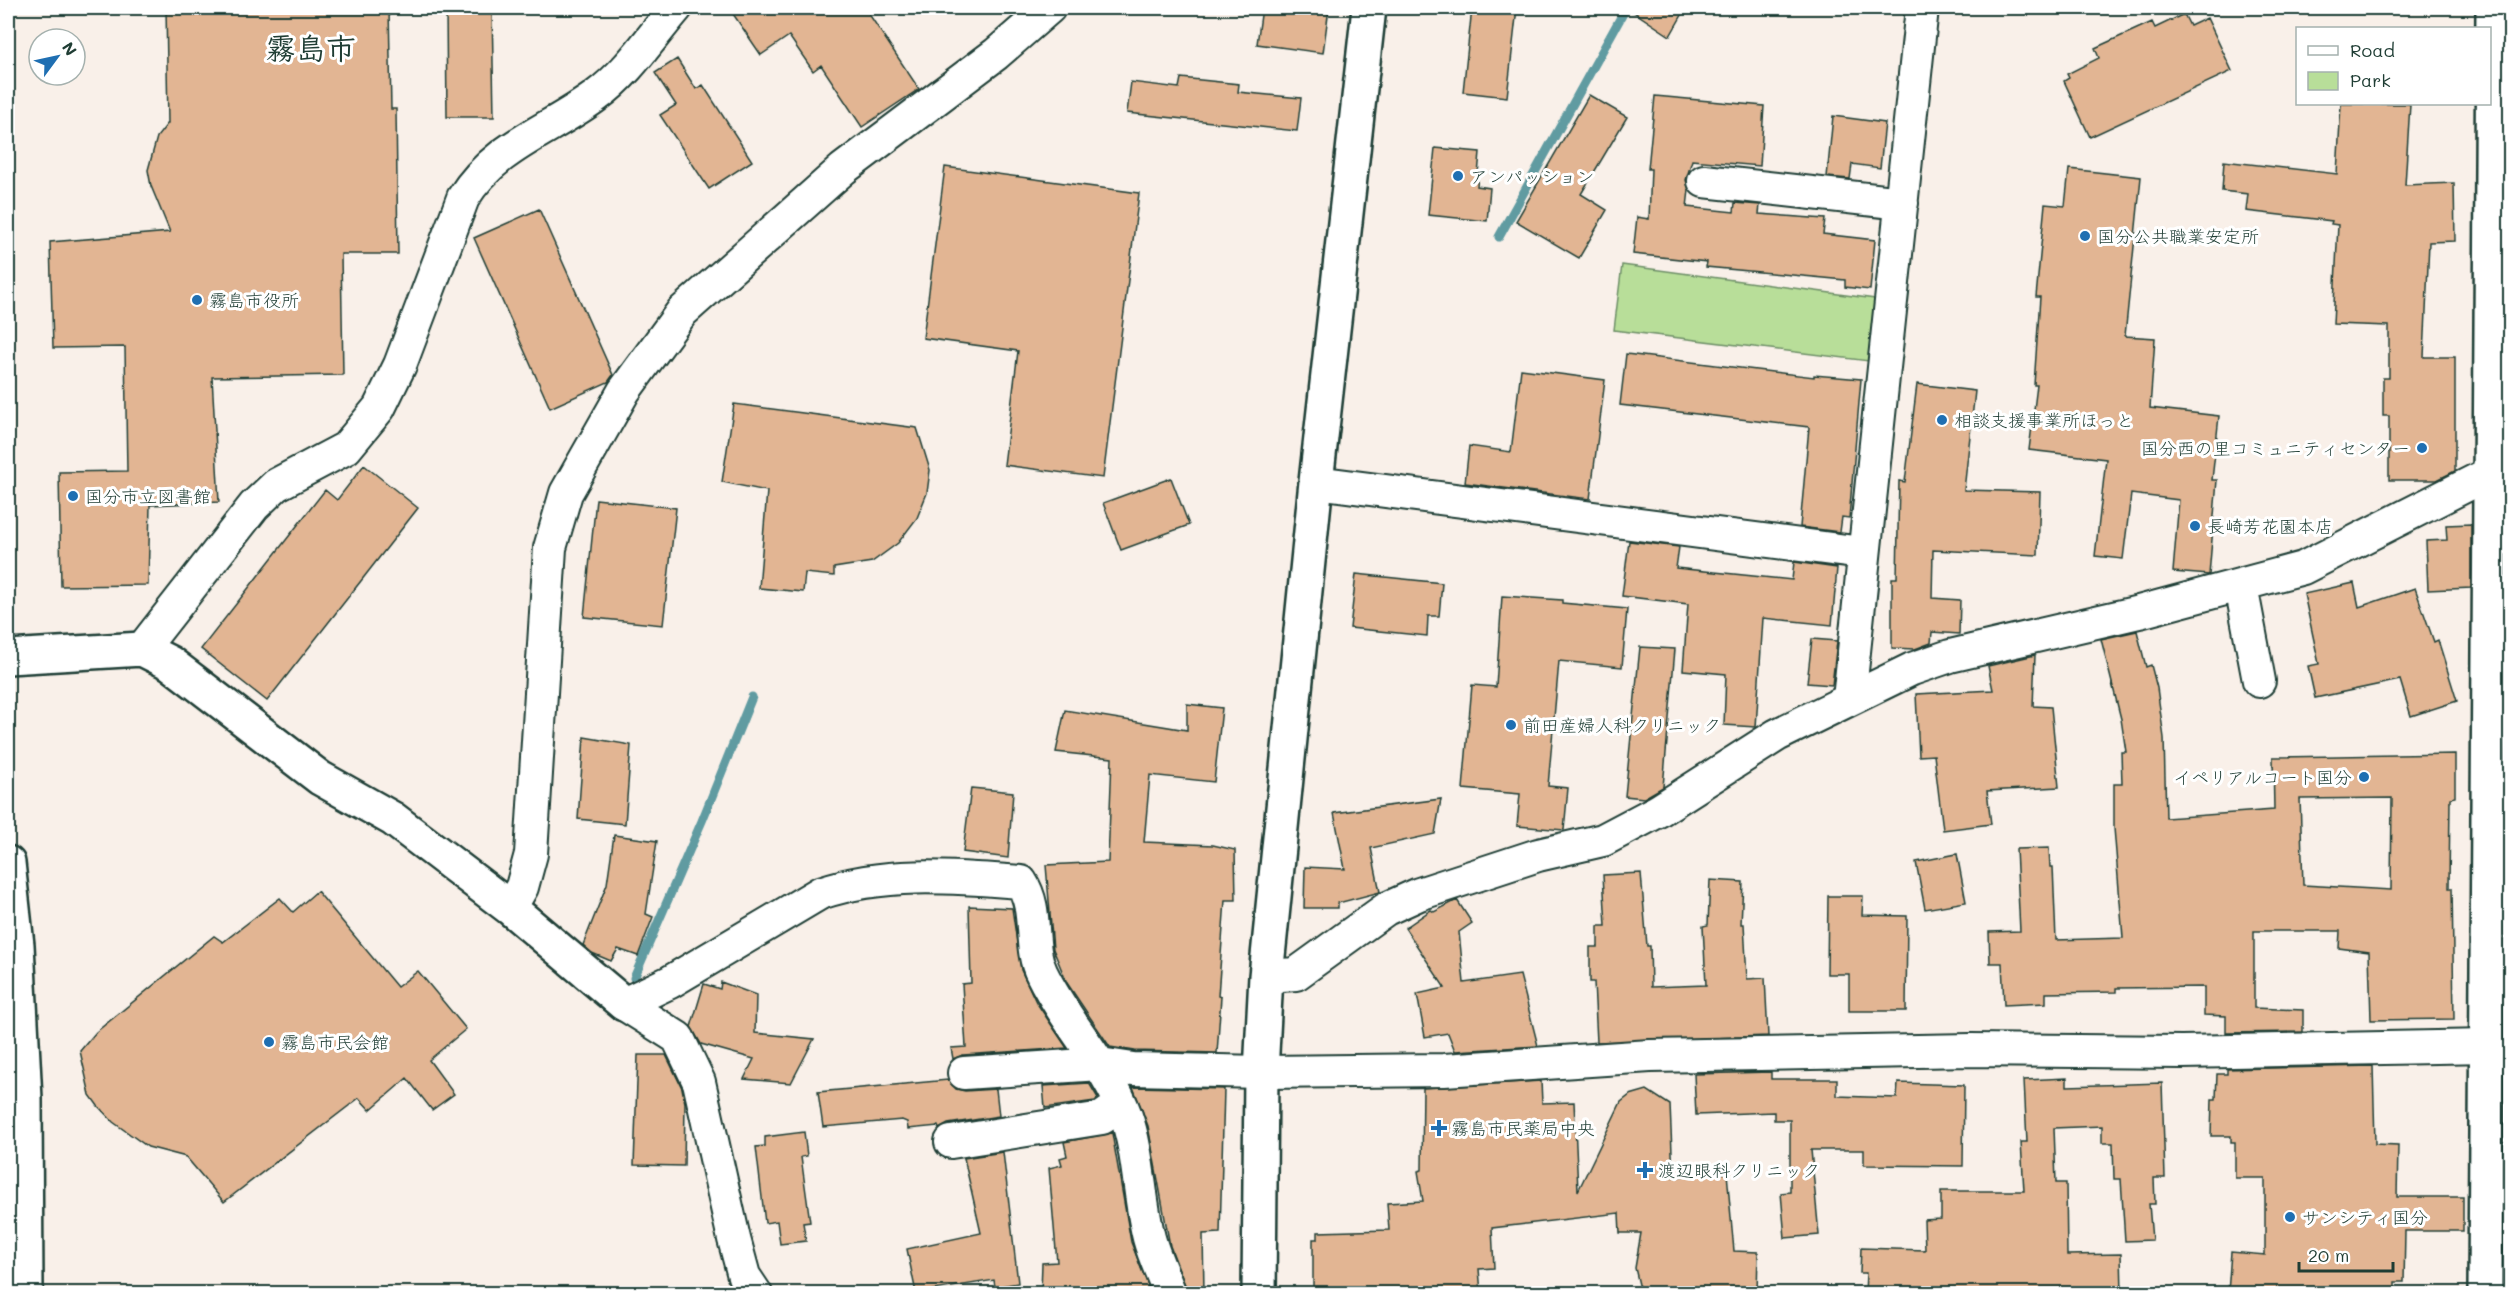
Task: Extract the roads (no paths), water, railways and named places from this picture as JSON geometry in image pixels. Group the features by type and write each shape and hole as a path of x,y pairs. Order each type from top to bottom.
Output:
{"street":[{"path":"142,649 254,506 276,485 346,448 379,408 400,365 463,198 475,179 496,158 597,96 623,72 676,8"},
{"path":"510,908 522,887 531,854 550,548 566,493 624,391 682,312 843,169 996,54 1049,8"},
{"path":"1259,1293 1261,1072 1266,976 1316,482 1369,8"},
{"path":"1848,699 1922,8"},
{"path":"2486,1293 2501,467 2493,8"},
{"path":"1704,181 1902,203"},
{"path":"1266,976 1296,974 1386,909 1419,894 1538,855 1603,840 1658,811 1777,735 1912,669 1950,656 2241,586 2302,568 2501,467"},
{"path":"1316,482 1862,553"},
{"path":"2241,586 2259,681"},
{"path":"8,657 142,649 170,663 320,778 393,819 510,908 624,1004 678,1038 695,1073 744,1276 756,1293"},
{"path":"8,863 17,945 25,1099 20,1278"},
{"path":"624,1004 670,982 820,893 848,884 930,875 1021,882 1029,894 1034,918 1034,940 1041,973 1100,1064 1126,1117 1149,1239 1170,1293"},
{"path":"964,1073 1100,1064 1133,1069 1261,1072 1444,1070 1650,1056 1971,1050 2182,1052 2489,1046"},
{"path":"951,1142 1102,1118 1120,1105"}],"waterway":[{"path":"1499,237 1626,8"},
{"path":"634,978 702,821 752,697"}],"place":[{"name":"アンパッション","path":"1458,176"},
{"name":"国分公共職業安定所","path":"2085,236"},
{"name":"霧島市役所","path":"197,300"},
{"name":"相談支援事業所ほっと","path":"1942,420"},
{"name":"国分西の里コミュニティセンター","path":"2422,448"},
{"name":"国分市立図書館","path":"73,496"},
{"name":"長崎芳花園本店","path":"2195,526"},
{"name":"前田産婦人科クリニック","path":"1511,725"},
{"name":"イペリアルコート国分","path":"2364,777"},
{"name":"霧島市民会館","path":"269,1042"},
{"name":"霧島市民薬局中央","path":"1439,1128"},
{"name":"渡辺眼科クリニック","path":"1645,1170"},
{"name":"サンシティ国分","path":"2290,1217"}],"district":[{"name":"霧島市","path":"311,47"}]}
